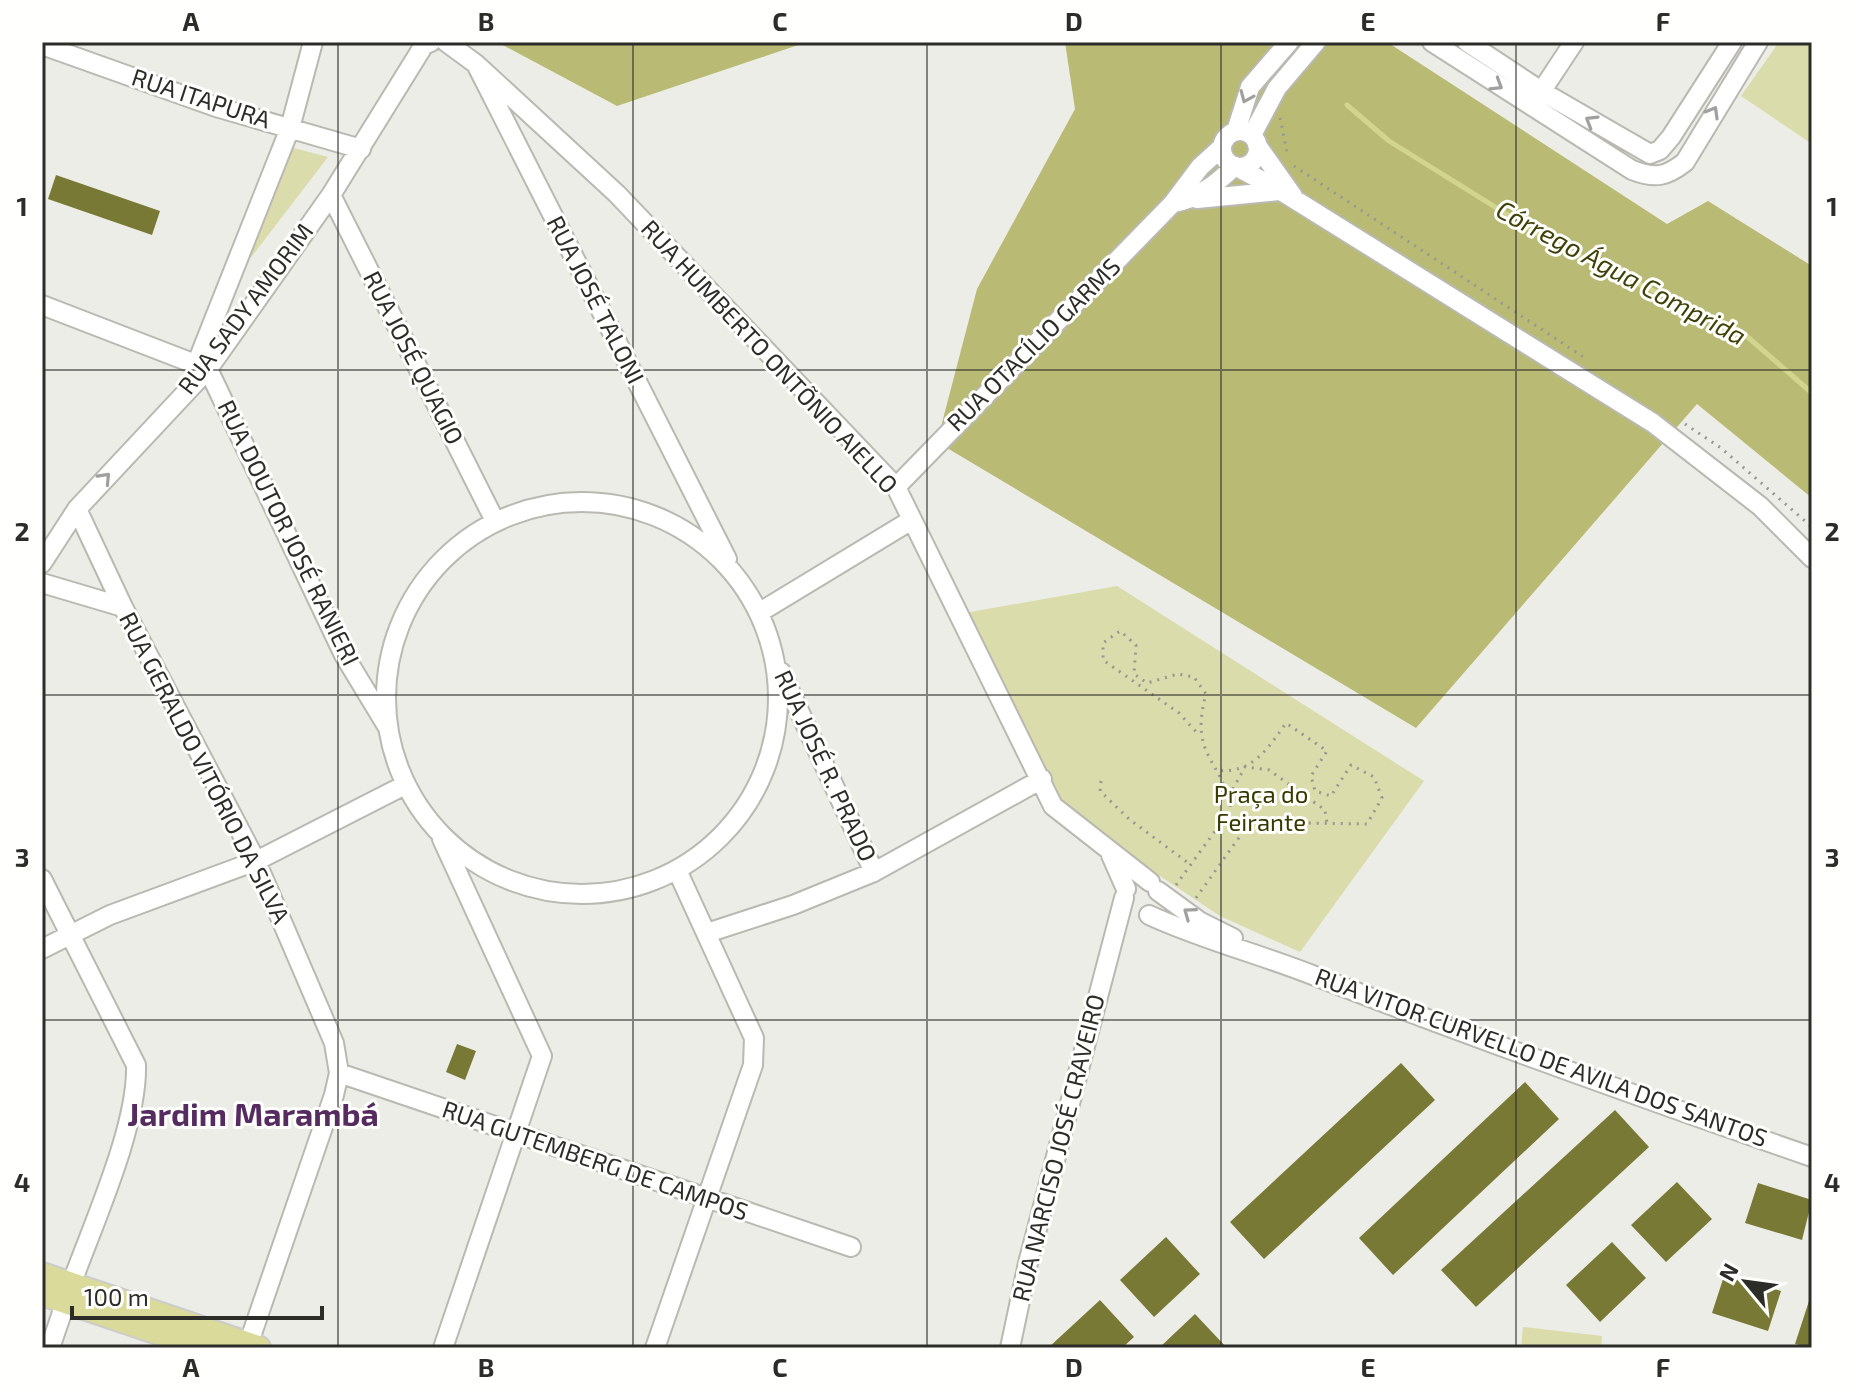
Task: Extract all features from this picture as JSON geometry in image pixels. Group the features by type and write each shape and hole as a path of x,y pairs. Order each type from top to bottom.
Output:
{"main road":[{"path":"42,1275 68,1293 206,1348"},
{"path":"42,1293 68,1293 251,1347"}],"street":[{"path":"42,305 202,367 290,128 313,42"},
{"name":"RUA SADY AMORIM","path":"42,563 77,509 202,367 331,195 424,45 431,42"},
{"name":"RUA JOSÉ TALONI","path":"446,42 476,64 732,569"},
{"path":"1235,166 1253,161 1248,137 1250,87 1289,42"},
{"path":"1248,137 1277,88 1316,42"},
{"path":"1432,42 1536,99 1650,154 1660,150 1732,42"},
{"path":"1467,42 1536,99 1632,170 1651,177 1669,175 1685,162 1758,42"},
{"path":"1536,99 1574,42"},
{"name":"RUA ITAPURA","path":"43,46 216,107 361,149"},
{"name":"RUA HUMBERTO ONTÕNIO AIELLO","path":"476,64 617,194 896,487 910,521 1053,806 1063,817 1108,848"},
{"path":"1248,137 1226,137 1222,147 1224,158 1288,194 1653,423 1760,506 1812,558"},
{"path":"1248,137 1288,194"},
{"name":"RUA OTACÍLIO GARMS","path":"1180,202 1200,167 1222,147"},
{"name":"RUA OTACÍLIO GARMS","path":"896,487 1180,202 1235,166"},
{"path":"1180,202 1288,194"},
{"name":"RUA JOSÉ QUAGIO","path":"331,195 495,521"},
{"name":"RUA DOUTOR JOSÉ RANIERI","path":"202,367 344,655 387,726"},
{"path":"441,836 492,874 553,893 616,892 677,870 716,841 740,812 769,758 778,709 775,660 760,612 732,569 682,527 622,504 557,502 495,521 445,557 408,606 388,664 387,726 405,785 441,836 542,1056 443,1348"},
{"name":"RUA GERALDO VITÓRIO DA SILVA","path":"77,509 123,607 256,861 334,1043 339,1073"},
{"path":"760,612 910,521"},
{"path":"42,583 123,607"},
{"name":"RUA JOSÉ R. PRADO","path":"775,660 874,872"},
{"path":"707,933 793,905 874,872 1042,779"},
{"path":"42,949 110,915 256,861 405,785"},
{"path":"1108,848 1160,888"},
{"path":"1108,848 1125,893 1126,907 1133,915 1146,916"},
{"path":"655,1348 753,1065 754,1038 677,870"},
{"path":"42,879 136,1065 137,1088 130,1118 50,1348"},
{"path":"1125,893 1133,883 1160,888"},
{"path":"1110,948 1157,909 1160,888"},
{"name":"RUA VITOR CURVELLO DE AVILA DOS SANTOS","path":"1160,888 1199,921 1270,958"},
{"name":"RUA NARCISO JOSÉ CRAVEIRO","path":"1010,1348 1028,1263 1125,893"},
{"name":"RUA VITOR CURVELLO DE AVILA DOS SANTOS","path":"1146,916 1190,934 1270,958 1484,1042 1812,1157"},
{"path":"251,1347 339,1073"},
{"name":"RUA GUTEMBERG DE CAMPOS","path":"339,1073 851,1247"}],"path":[{"path":"1279,113 1290,164 1588,360"},
{"path":"1681,421 1721,448 1812,527"},
{"path":"1160,888 1191,865 1231,809 1227,786 1215,770 1199,735 1179,713 1103,660 1103,643 1120,631 1136,645 1134,674 1147,683 1178,674 1194,677 1206,694 1199,735"},
{"path":"1192,905 1250,822 1367,824 1382,798 1374,777 1351,765 1331,796 1315,791 1311,776 1327,751 1286,723 1267,751 1245,767 1232,772 1215,770"},
{"path":"1229,796 1245,767"},
{"path":"1245,767 1269,770 1325,810 1327,824"},
{"path":"1101,781 1100,791 1129,819 1191,865"}],"green space":[{"path":"497,42 807,42 617,106"},
{"path":"1065,42 1387,42 1667,224 1708,201 1812,266 1812,498 1697,404 1416,728 937,442 977,289 1075,109"},
{"path":"1779,42 1812,42 1812,144 1741,96"},
{"path":"279,144 328,157 219,299"},
{"name":"Praça do Feirante","path":"1117,586 1424,781 1300,952 1220,916 1121,850 1062,801 959,614"},
{"path":"1523,1327 1602,1336 1601,1348 1521,1348"}],"building":[{"path":"56,175 160,211 152,235 48,199"},
{"path":"457,1044 476,1051 465,1080 446,1072"},
{"path":"1401,1063 1435,1100 1264,1259 1230,1222"},
{"path":"1525,1082 1559,1119 1393,1275 1359,1238"},
{"path":"1615,1110 1649,1147 1476,1307 1441,1270"},
{"path":"1677,1182 1712,1219 1666,1262 1631,1225"},
{"path":"1758,1183 1812,1200 1802,1240 1745,1223"},
{"path":"1166,1237 1200,1274 1154,1317 1120,1280"},
{"path":"1612,1242 1646,1278 1600,1322 1566,1285"},
{"path":"1725,1273 1781,1291 1768,1331 1712,1313"},
{"path":"1100,1300 1134,1337 1122,1348 1048,1348"},
{"path":"1809,1301 1812,1301 1812,1348 1795,1344"},
{"path":"1195,1314 1227,1348 1159,1348"}],"waterway":[{"name":"Córrego Água Comprida","path":"1347,105 1389,141 1556,245 1743,333 1812,393"}],"district":[{"name":"Jardim Marambá","path":"253,1115"}]}
